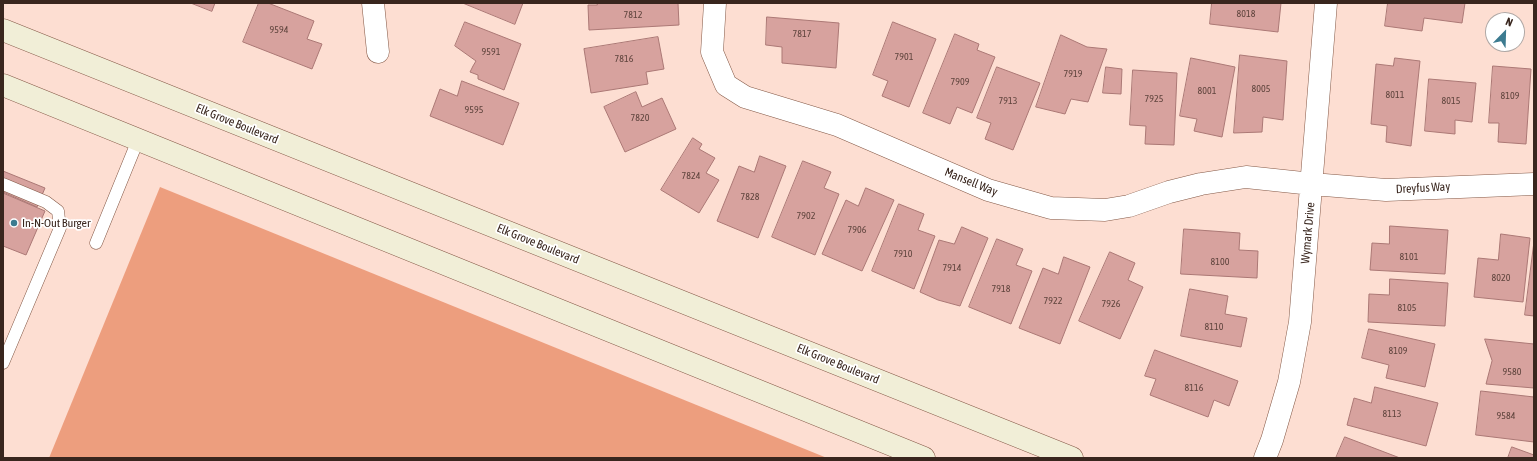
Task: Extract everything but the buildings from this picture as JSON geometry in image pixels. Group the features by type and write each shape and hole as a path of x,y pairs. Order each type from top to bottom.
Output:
{"main road":[{"name":"Elk Grove Boulevard","path":"3,30 1072,458"},
{"path":"3,85 924,458"}],"street":[{"path":"373,3 378,52"},
{"name":"Mansell Way","path":"715,3 712,52 726,85 745,97 837,125 996,192 1051,208 1105,210 1129,206 1168,192 1201,184 1246,177 1312,184"},
{"name":"Wymark Drive","path":"1265,458 1272,440 1289,382 1298,329 1312,184 1326,3"},
{"name":"Dreyfus Way","path":"1312,184 1386,190 1534,184"}],"lane":[{"path":"96,243 138,140"},
{"path":"3,184 46,202 58,211 60,228 3,363"}],"shaded area":[{"path":"160,187 827,458 49,458"}],"place":[{"name":"In-N-Out Burger","path":"14,223"}]}
